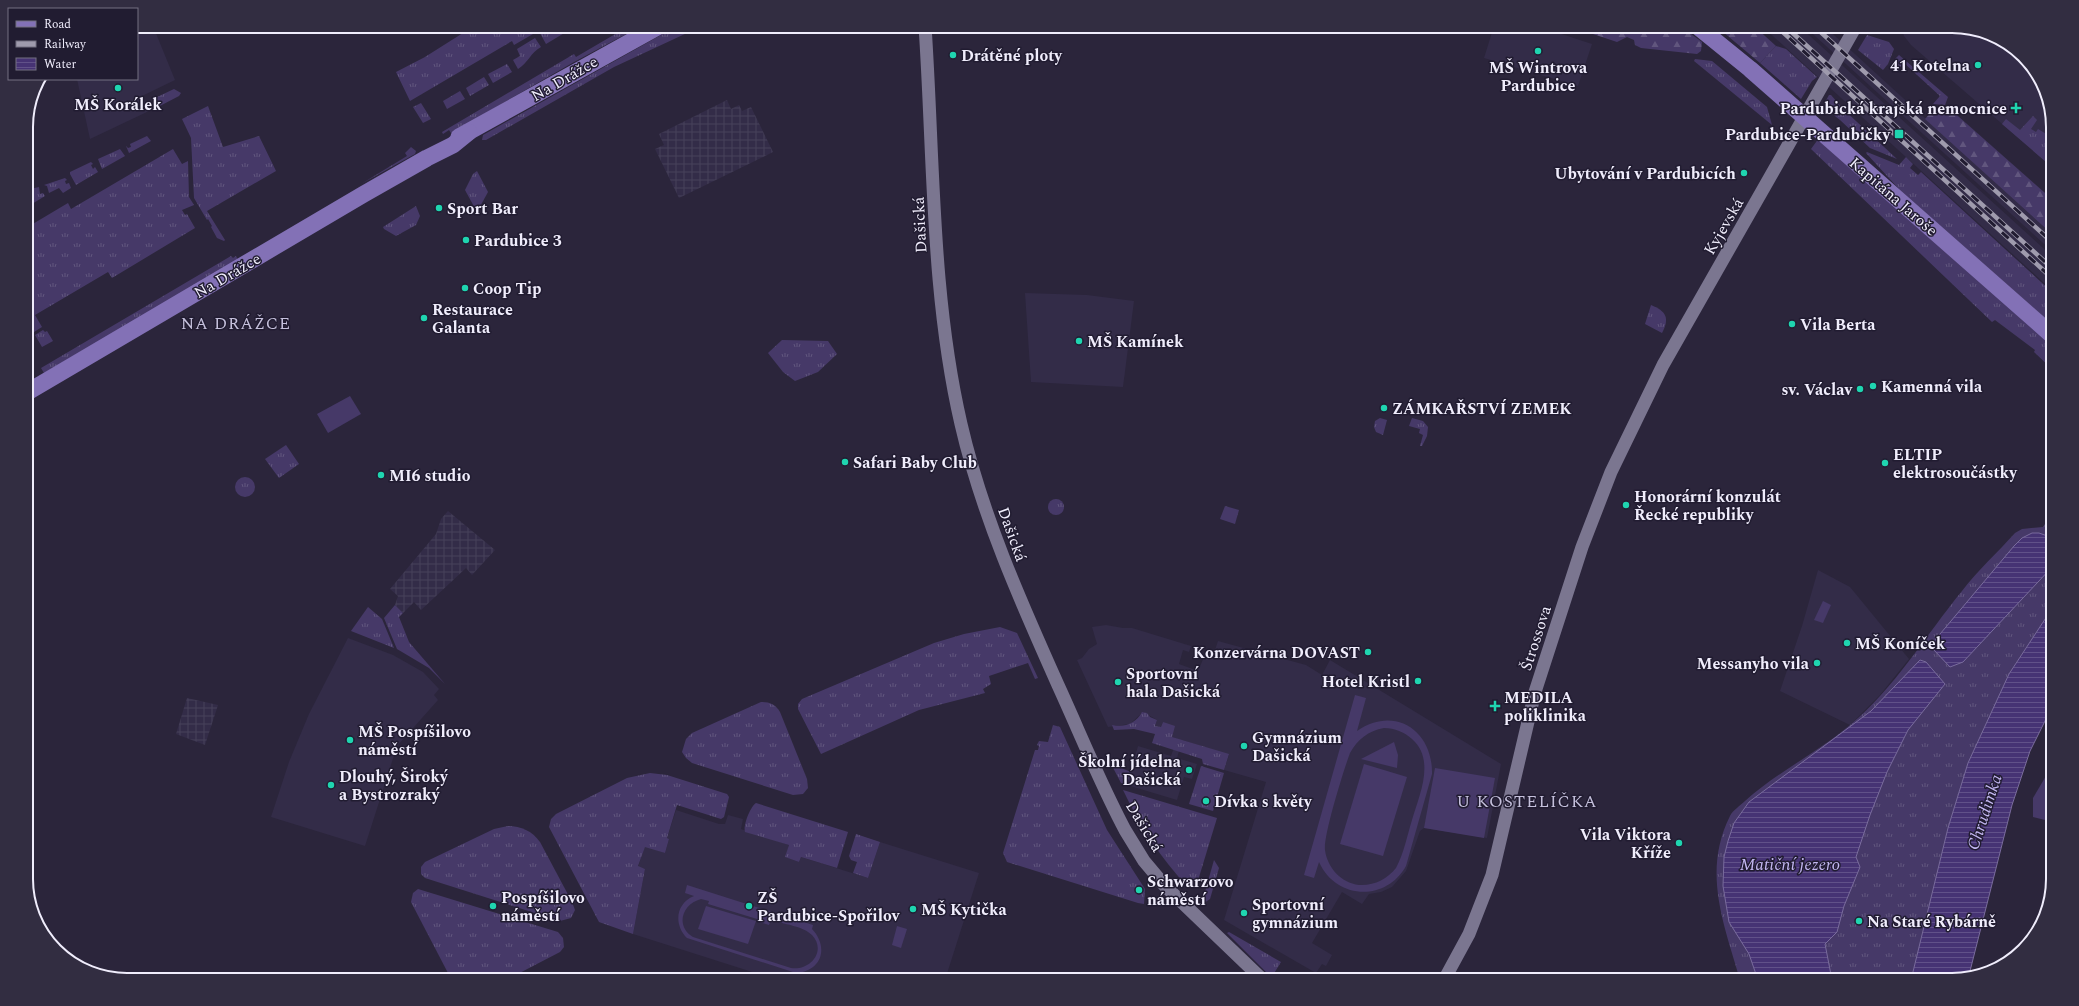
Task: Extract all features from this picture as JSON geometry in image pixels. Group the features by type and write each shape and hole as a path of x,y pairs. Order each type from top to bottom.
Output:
{"main road":[{"name":"Na Drážce","path":"33,389 427,158 451,141 646,33"},
{"name":"Kapitána Jaroše","path":"1706,33 1756,74 2046,330"}],"street":[{"name":"Dašická","path":"924,33 940,286 946,342 961,424 987,516 1018,596 1128,836 1144,861 1165,886 1256,973"},
{"name":"Kyjevská","path":"1623,446 1679,338 1852,33"},
{"name":"Štrossova","path":"1448,973 1469,934 1492,875 1503,836 1521,749 1542,669 1588,530 1623,446"}],"shaded area":[{"name":"MŠ Korálek","path":"138,33 156,33 175,80 142,96 149,111 90,139 77,80 138,80"},
{"name":"MŠ Wintrova Pardubice","path":"1492,33 1558,33 1592,44 1578,86 1484,58"},
{"path":"1770,33 1807,33 2046,251 2046,285"},
{"path":"1812,33 1832,33 1856,55 2046,229 2046,246"},
{"name":"Pardubická krajská nemocnice","path":"1903,33 1952,33 1976,36 1994,43 2014,56 2030,75 2041,97 2046,121 2046,162 1911,45"},
{"path":"727,100 731,109 739,105 742,111 751,107 773,152 679,198 655,149 664,145 659,134"},
{"name":"MŠ Kamínek","path":"1025,293 1087,295 1134,301 1123,387 1031,382"},
{"path":"448,511 495,550 472,575 466,568 421,610 414,602 403,613 395,605 398,596 390,589 436,534 441,519"},
{"name":"MŠ Koníček","path":"1818,570 1850,587 1909,659 1880,695 1850,725 1780,691 1802,626"},
{"path":"1106,625 1132,628 1191,646 1189,652 1183,650 1179,664 1198,671 1204,657 1212,659 1218,641 1306,665 1322,675 1330,660 1501,764 1487,838 1424,828 1420,831 1406,871 1392,887 1381,892 1369,894 1362,904 1342,892 1312,943 1332,955 1326,966 1322,964 1316,973 1224,920 1266,782 1224,770 1229,755 1182,740 1177,758 1197,764 1192,779 1184,777 1177,800 1127,785 1138,746 1171,756 1177,739 1172,737 1166,724 1163,722 1161,727 1155,726 1157,720 1143,712 1130,724 1108,727 1077,660 1082,658 1089,649 1097,644 1092,627"},
{"name":"MŠ Pospíšilovo náměstí","path":"348,638 393,655 423,672 439,689 434,695 438,700 397,746 365,846 271,817 289,762 309,714"},
{"path":"187,698 218,705 205,745 176,734"},
{"name":"ZŠ Pardubice-Spořilov","path":"676,810 719,824 725,824 728,815 743,819 741,829 789,845 786,857 799,862 801,857 868,878 880,842 979,873 947,973 755,973 633,934 645,869 638,867 645,846 665,853 669,839 667,838"}],"green space":[{"path":"463,33 533,34 514,45 512,41 410,101 396,72 425,57"},
{"path":"540,33 564,33 546,44"},
{"path":"617,33 628,33 574,62 451,133 449,130 443,134 442,132 574,54 576,57"},
{"path":"665,33 687,33 614,67 486,140 482,140 483,135"},
{"path":"1590,33 1690,33 1702,42 1701,51 1697,54 1641,48 1635,45 1634,40 1627,37 1617,42"},
{"path":"1724,33 1762,33 1776,46 1760,63"},
{"path":"1867,35 1889,42 1894,49 1888,64 1883,70 1858,50"},
{"path":"535,38 541,47 518,69 513,60 520,56 517,49"},
{"path":"1776,46 1786,49 1817,77 1812,81 1801,99 1760,63"},
{"path":"1899,55 1948,97 1945,105 1933,104 1940,96 1904,63 1896,71 1892,67 1895,59"},
{"path":"1695,59 1712,61 1767,107 1772,125 1694,61"},
{"path":"507,64 512,72 493,83 488,74"},
{"path":"484,77 489,85 470,96 466,88"},
{"path":"174,89 181,93 179,96 154,109 153,103 155,98"},
{"path":"460,91 465,99 447,109 443,101"},
{"path":"1829,95 1831,95 1843,109 1897,159 1870,148 1826,109 1827,107 1824,104"},
{"path":"421,103 431,119 423,123 413,107"},
{"path":"208,106 223,147 259,136 276,171 207,211 225,240 224,241 217,238 208,219 207,220 194,198 191,138 182,119"},
{"path":"1934,109 1950,109 2046,194 2046,229 1925,119"},
{"path":"2033,116 2037,120 2031,129 2036,132 2038,129 2046,134 2046,162 2002,124 2006,119 2020,130"},
{"path":"147,136 151,141 129,153 126,146 128,148 131,147 130,144"},
{"path":"1819,138 2046,340 2046,363 2034,352 2035,350 1995,320 1992,322 1811,149"},
{"path":"411,147 416,151 415,154 361,184 407,156 405,153"},
{"path":"120,149 125,156 102,169 98,159"},
{"path":"173,149 182,164 188,161 189,197 194,205 182,210 185,215 187,214 195,228 112,278 108,272 35,315 42,327 34,332 33,224 68,203 71,209"},
{"path":"1867,152 1899,165 1906,157 1913,164 1910,168 1918,175 1921,172 2046,287 2046,319 1899,189 1866,153"},
{"path":"91,162 93,164 91,165 93,169 95,167 98,172 76,185 70,172"},
{"path":"477,171 488,192 477,212 465,190 473,174"},
{"path":"65,178 67,180 65,181 66,184 69,183 71,188 63,193 59,188 49,193 47,186 44,185"},
{"path":"39,187 40,194 43,193 45,196 33,203 33,188"},
{"path":"416,206 420,216 416,225 396,236 384,229 383,227"},
{"path":"231,256 233,258 236,256 238,260 44,373 41,368"},
{"path":"1651,305 1660,310 1665,316 1666,323 1662,333 1645,324"},
{"path":"43,330 45,332 47,331 53,341 42,347 35,335"},
{"path":"782,340 828,341 837,354 818,372 795,381 783,372 768,353"},
{"path":"350,396 361,414 328,433 317,414"},
{"path":"1380,418 1387,420 1383,435 1376,432 1374,427 1375,421"},
{"path":"1412,418 1423,421 1428,427 1427,436 1422,446 1420,446 1423,435 1419,433 1420,429 1409,426"},
{"path":"286,445 299,464 279,478 265,459"},
{"path":"245,477 252,480 255,487 252,494 245,497 238,494 235,487 238,480"},
{"path":"1053,499 1059,499 1064,504 1062,513 1059,515 1053,515 1048,510 1048,504"},
{"path":"1225,506 1239,510 1235,524 1220,519"},
{"path":"2046,525 2046,618 2009,674 1968,763 1948,828 1913,973 1738,973 1722,918 1718,898 1717,878 1718,857 1722,837 1731,814 1770,781 1824,745 1866,711 1909,661 1981,568 2015,533 2022,529 2043,527"},
{"path":"1823,601 1831,605 1823,623 1814,620"},
{"path":"395,605 403,613 399,617 409,642 445,684 429,668 397,649 384,618"},
{"path":"368,607 382,619 394,648 351,631"},
{"path":"1000,627 1017,633 1038,678 1035,679 1028,663 989,676 991,684 983,689 985,693 919,710 821,754 798,709 798,704 802,699 934,643 964,634"},
{"path":"1355,695 1366,698 1357,731 1371,724 1384,721 1397,722 1409,726 1418,734 1426,745 1431,758 1432,774 1406,866 1397,878 1386,886 1374,891 1361,892 1337,884 1327,875 1319,862 1314,878 1304,875","holes":["1388,728 1406,734 1419,748 1423,757 1424,778 1403,850 1396,868 1389,875 1375,883 1365,885 1352,884 1341,878 1336,873 1326,856 1325,842 1330,817 1350,753 1364,736 1378,729"]},
{"path":"761,702 772,704 780,712 807,779 808,788 803,794 793,795 692,763 682,752 686,739 692,733"},
{"path":"1142,712 1147,713 1150,717 1157,720 1155,726 1161,727 1163,722 1175,726 1172,737 1229,754 1224,770 1203,764 1202,759 1152,743 1155,734 1134,729 1114,730 1112,725 1121,726 1130,724 1140,716"},
{"path":"1053,725 1060,727 1107,830 1145,889 1144,904 1007,862 1003,853 1035,750 1038,750 1039,746 1037,745 1039,741 1048,742"},
{"path":"1394,742 1398,755 1397,768 1361,759"},
{"path":"1109,760 1121,768 1131,772 1127,785 1121,783"},
{"path":"1364,764 1407,777 1383,856 1340,844"},
{"path":"1201,766 1224,773 1213,811 1189,804"},
{"path":"1435,768 1495,778 1484,838 1424,828"},
{"path":"650,773 667,775 727,794 729,797 724,817 721,819 677,805 667,838 669,839 665,853 645,847 638,866 645,869 633,934 599,922 549,827 551,819 556,814 627,778"},
{"path":"2046,776 2046,820 2033,817 2033,798"},
{"path":"1123,790 1217,818 1196,887 1188,887 1169,865 1144,829"},
{"path":"756,803 848,832 837,868 801,857 799,862 785,857 789,845 745,832 745,826 751,808"},
{"path":"508,826 526,830 540,842 572,902 575,910 571,918 560,921 425,878 421,874 421,867 425,862 494,829"},
{"path":"856,834 880,842 868,878 853,873 857,862 851,860 849,856"},
{"path":"1214,860 1219,868 1210,899 1204,903 1203,899"},
{"path":"687,885 813,925 812,929 820,943 821,950 817,963 812,968 796,973 687,938 680,927 678,915 683,904 694,896 685,893","holes":["701,899 709,901 708,904 757,919 757,921 769,925 771,920 803,929 812,935 816,941 818,947 814,959 804,966 791,968 693,937 684,927 683,916 685,910 694,902"]},
{"path":"418,889 558,932 563,938 564,947 560,952 520,973 448,973 411,902 413,893"},
{"path":"706,906 756,921 748,944 698,929"},
{"path":"897,926 907,929 901,948 892,945"},
{"path":"1229,932 1281,962 1274,973 1267,973 1227,933"}],"water":[{"path":"2032,533 2039,533 2046,536 2046,573 1963,662 1950,667 1933,649 1935,640 2022,538"},
{"name":"Chrudimka","path":"2046,618 2046,719 2030,751 2012,805 1970,971 1952,973 1913,973 1948,828 1968,763 2009,674"},
{"name":"Matiční jezero","path":"1920,660 1926,662 1945,684 1908,730 1887,772 1870,815 1856,857 1860,867 1844,906 1837,932 1825,944 1831,973 1756,973 1749,954 1729,922 1723,886 1724,857 1734,823 1749,802 1871,711"}],"railway":[{"path":"1784,33 2046,273"},
{"path":"1793,33 2046,263"},
{"path":"1822,33 2046,237"}],"place":[{"name":"MŠ Wintrova Pardubice","path":"1538,51"},
{"name":"Drátěné ploty","path":"953,55"},
{"name":"41 Kotelna","path":"1978,65"},
{"name":"MŠ Korálek","path":"118,88"},
{"name":"Pardubická krajská nemocnice","path":"2016,108"},
{"name":"Pardubice-Pardubičky","path":"1899,134"},
{"name":"Ubytování v Pardubicích","path":"1744,173"},
{"name":"Sport Bar","path":"439,208"},
{"name":"Pardubice 3","path":"466,240"},
{"name":"Coop Tip","path":"465,288"},
{"name":"Restaurace Galanta","path":"424,318"},
{"name":"Vila Berta","path":"1792,324"},
{"name":"MŠ Kamínek","path":"1079,341"},
{"name":"Kamenná vila","path":"1873,386"},
{"name":"sv. Václav","path":"1860,389"},
{"name":"ZÁMKAŘSTVÍ ZEMEK","path":"1384,408"},
{"name":"Safari Baby Club","path":"845,462"},
{"name":"ELTIP elektrosoučástky","path":"1885,463"},
{"name":"MI6 studio","path":"381,475"},
{"name":"Honorární konzulát Řecké republiky","path":"1626,505"},
{"name":"MŠ Koníček","path":"1847,643"},
{"name":"Konzervárna DOVAST","path":"1368,652"},
{"name":"Messanyho vila","path":"1817,663"},
{"name":"Hotel Kristl","path":"1418,681"},
{"name":"Sportovní hala Dašická","path":"1118,682"},
{"name":"MEDILA poliklinika","path":"1495,706"},
{"name":"MŠ Pospíšilovo náměstí","path":"350,740"},
{"name":"Gymnázium Dašická","path":"1244,746"},
{"name":"Školní jídelna Dašická","path":"1189,770"},
{"name":"Dlouhý, Široký a Bystrozraký","path":"331,785"},
{"name":"Dívka s květy","path":"1206,801"},
{"name":"Vila Viktora Kříže","path":"1679,843"},
{"name":"Schwarzovo náměstí","path":"1139,890"},
{"name":"Pospíšilovo náměstí","path":"493,906"},
{"name":"ZŠ Pardubice-Spořilov","path":"749,906"},
{"name":"MŠ Kytička","path":"913,909"},
{"name":"Sportovní gymnázium","path":"1244,913"},
{"name":"Na Staré Rybárně","path":"1859,921"}],"district":[{"name":"NA DRÁŽCE","path":"236,323"},
{"name":"U KOSTELÍČKA","path":"1527,801"}]}
